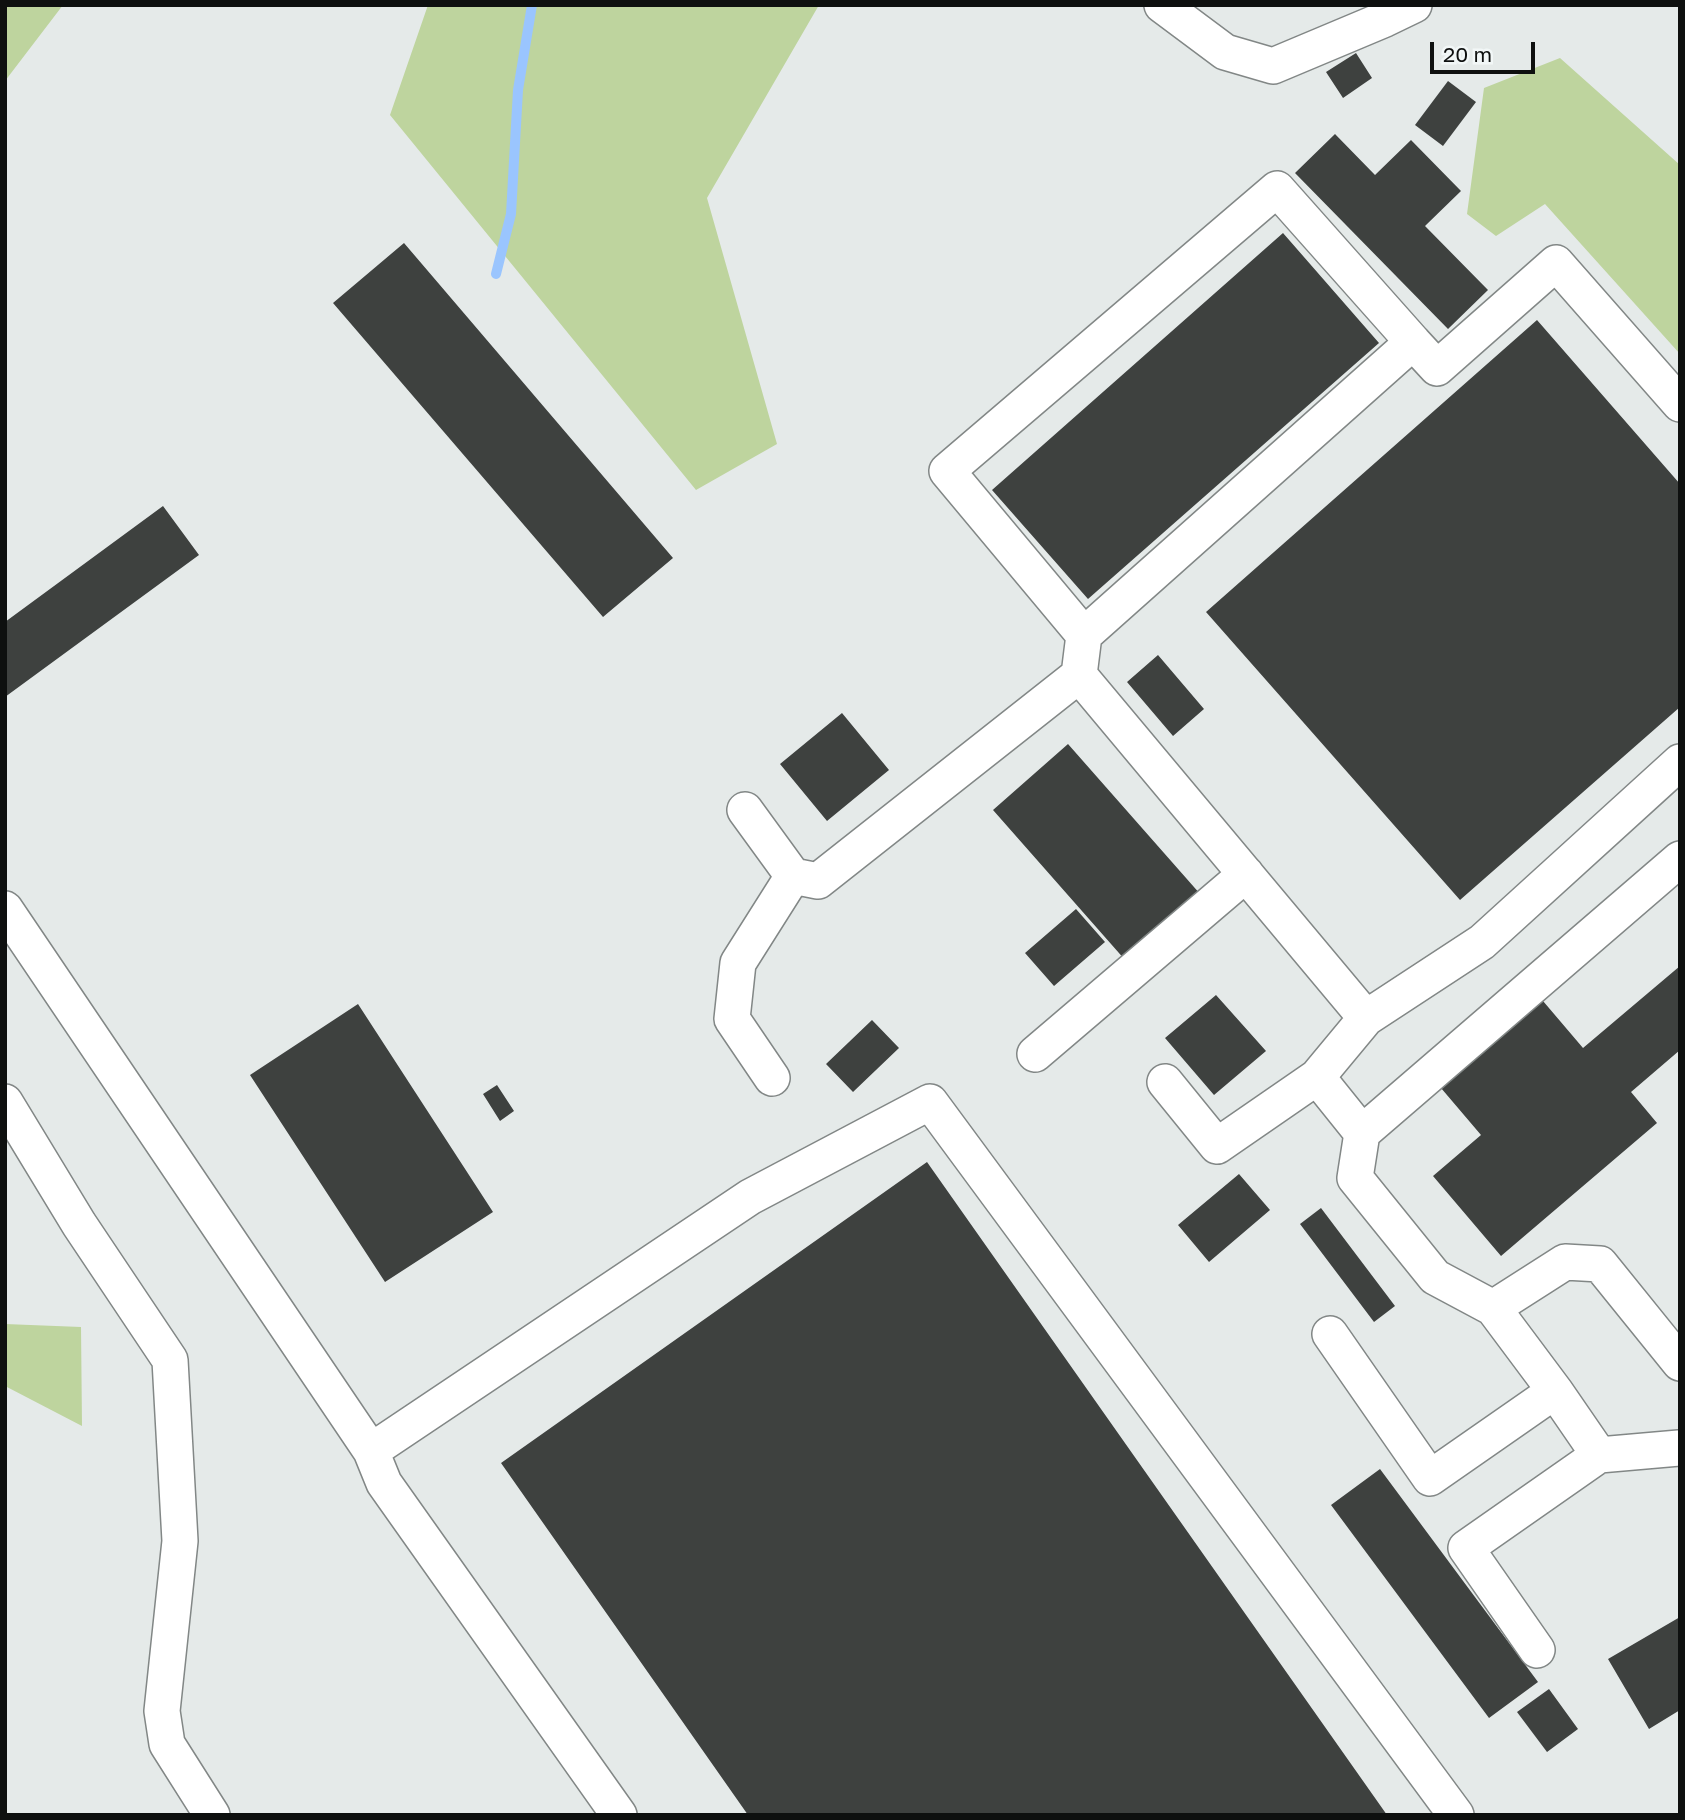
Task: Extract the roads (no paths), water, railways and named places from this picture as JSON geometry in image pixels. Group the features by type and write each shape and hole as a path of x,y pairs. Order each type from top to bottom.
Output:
{"lane":[{"path":"1162,5 1225,52 1273,66 1414,5"},
{"path":"1084,635 947,471 1277,189 1437,368 1556,263 1680,404"},
{"path":"744,810 793,876 818,881 1079,675 1084,635 1413,342"},
{"path":"1079,675 1366,1018"},
{"path":"1165,1082 1217,1146 1317,1077 1366,1018 1482,942 1680,762"},
{"path":"1600,1455 1493,1308 1436,1278 1355,1178 1362,1133 1680,859"},
{"path":"1035,1054 1246,874"},
{"path":"772,1078 732,1019 738,964 793,876"},
{"path":"5,909 371,1451 384,1483 619,1815"},
{"path":"1317,1077 1362,1133"},
{"path":"5,1102 79,1224 170,1360 180,1541 162,1712 167,1744 212,1815"},
{"path":"371,1451 750,1197 930,1102 1456,1815"},
{"path":"1493,1308 1565,1262 1600,1264 1680,1363"},
{"path":"1330,1334 1430,1478 1555,1391"},
{"path":"1537,1650 1466,1548 1600,1455 1679,1449"}],"waterway":[{"path":"496,274 511,214 518,90 532,5"}]}
